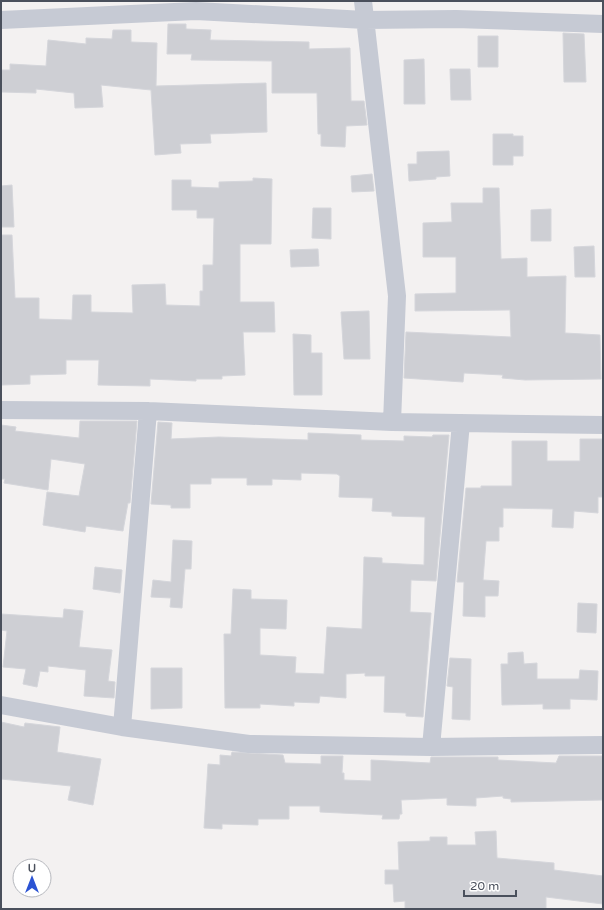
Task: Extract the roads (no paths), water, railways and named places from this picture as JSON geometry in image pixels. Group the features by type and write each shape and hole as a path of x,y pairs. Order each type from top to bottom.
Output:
{"street":[{"path":"363,1 397,296 392,422"},
{"path":"1,20 196,11 365,20 456,19 603,24"},
{"path":"1,410 148,411 392,422 603,425"},
{"path":"122,727 148,411"},
{"path":"431,747 461,423"},
{"path":"1,705 122,727 249,744 431,747 603,745"}]}
